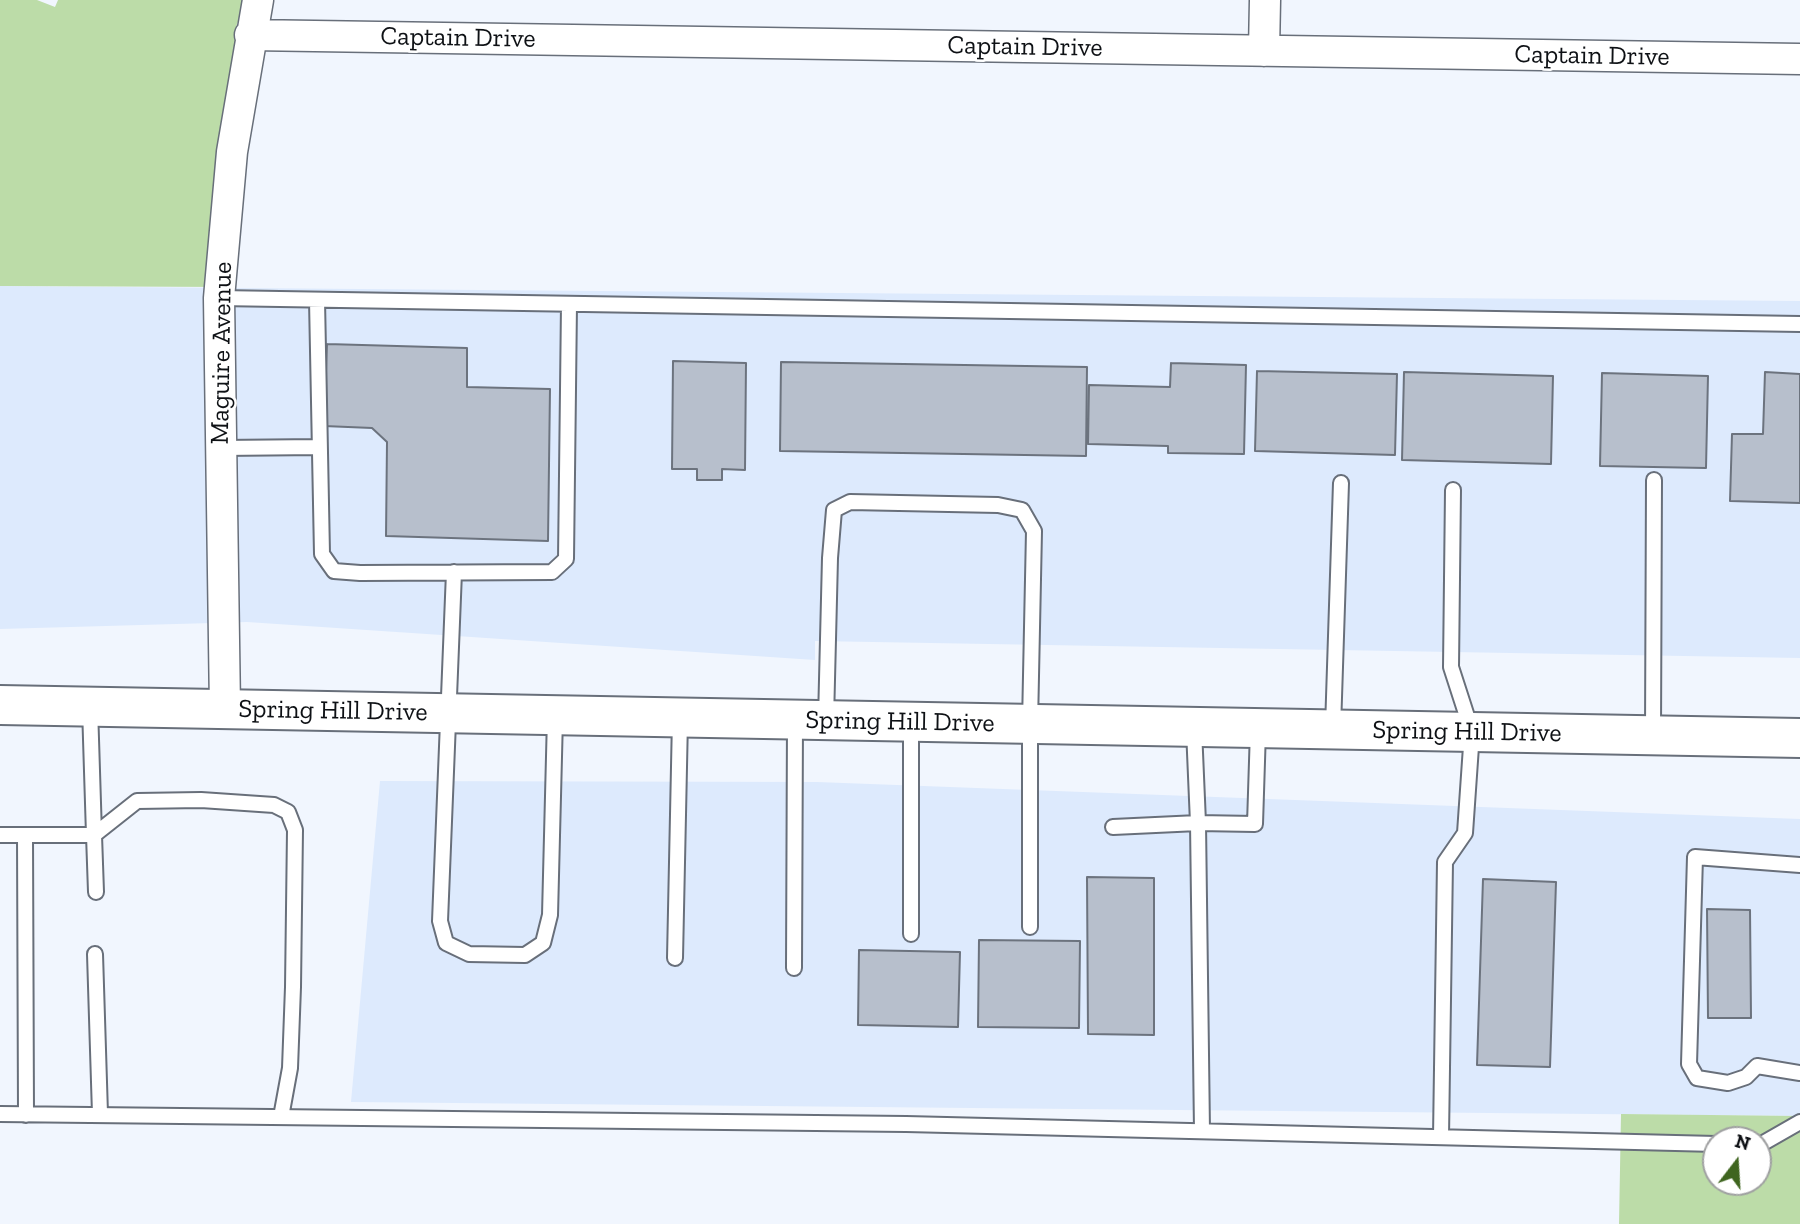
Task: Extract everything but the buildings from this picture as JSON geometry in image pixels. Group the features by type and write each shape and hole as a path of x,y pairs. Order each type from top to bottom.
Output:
{"main road":[{"name":"Spring Hill Drive","path":"0,705 1800,738"}],"street":[{"name":"Maguire Avenue","path":"225,709 219,298 232,152 258,0"},
{"path":"1264,51 1265,0"},
{"name":"Captain Drive","path":"250,35 1800,60"}],"lane":[{"path":"219,298 1800,324"},
{"path":"317,300 321,554 334,571 552,572 566,559 569,304"},
{"path":"221,448 319,447"},
{"path":"1653,735 1654,480"},
{"path":"1333,729 1341,483"},
{"path":"1441,1137 1445,862 1465,832 1472,732 1451,667 1453,490"},
{"path":"794,968 811,720 834,510 850,502 998,505 1022,510 1034,531 1030,927"},
{"path":"454,572 440,921 446,943 468,954 525,955 543,943 550,915 555,716"},
{"path":"90,707 96,892"},
{"path":"676,958 680,718"},
{"path":"911,722 911,934"},
{"path":"1194,727 1202,1131"},
{"path":"1113,827 1198,823 1255,824 1258,729"},
{"path":"0,835 94,835 137,801 201,800 262,804 274,805 288,812 295,830 293,974 290,1068 281,1117"},
{"path":"25,835 26,1115"},
{"path":"1800,865 1695,857 1689,1064 1697,1079 1728,1083 1746,1077 1757,1066 1800,1073"},
{"path":"95,954 100,1114"},
{"path":"0,1114 906,1124 1702,1144"},
{"path":"1772,1138 1800,1122"}],"shaded area":[{"path":"0,286 1800,301 1800,658 815,641 815,660 247,622 0,629"},
{"path":"380,781 817,782 1800,819 1800,1116 351,1102"}],"green space":[{"path":"0,0 37,0 55,7 58,0 246,0 236,27 228,287 0,286"},
{"path":"1621,1114 1800,1116 1800,1224 1619,1224"}]}
